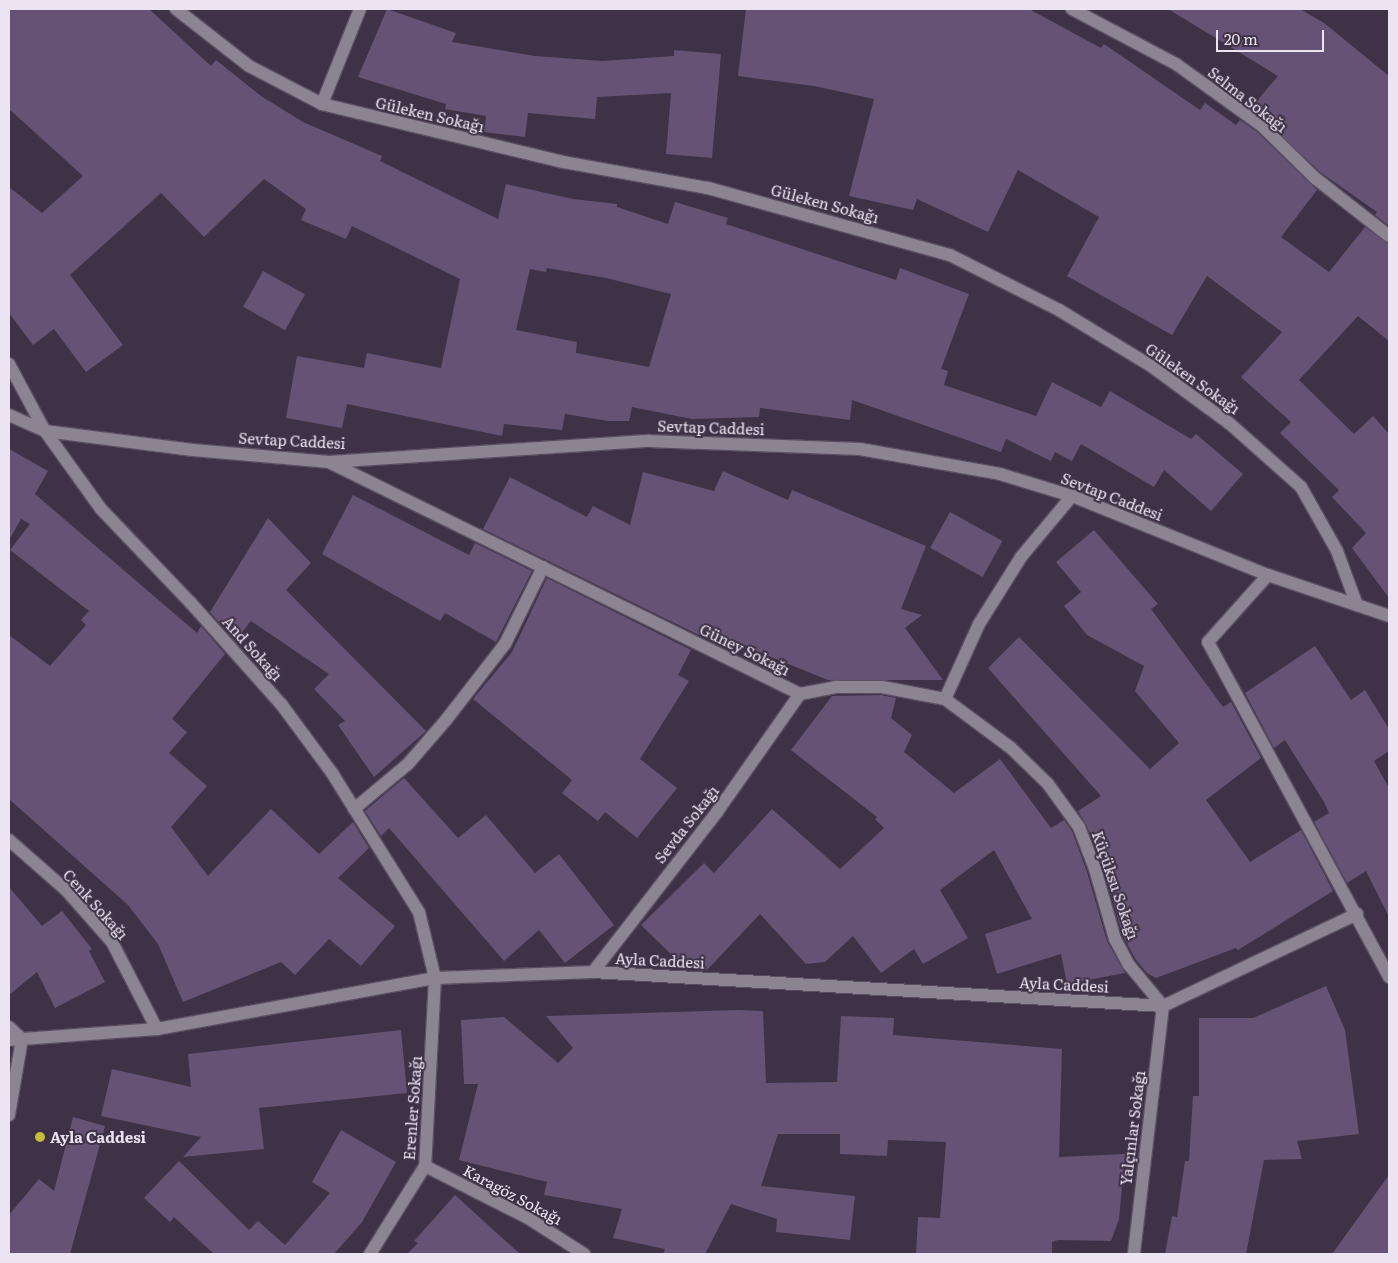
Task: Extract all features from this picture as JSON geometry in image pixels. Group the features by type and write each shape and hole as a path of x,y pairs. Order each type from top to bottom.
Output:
{"street":[{"name":"Güleken Sokağı","path":"176,9 249,66 322,104 563,162 708,188 950,255 1067,316 1151,366 1229,422 1301,487 1337,551 1357,605"},
{"path":"322,104 360,9"},
{"name":"Selma Sokağı","path":"1072,9 1176,64 1261,125 1315,178 1389,236"},
{"name":"And Sokağı","path":"9,364 45,431 101,509 190,602 281,704 354,809 420,912 435,978"},
{"name":"Sevtap Caddesi","path":"9,415 45,431 193,450 329,462 649,441 850,448 990,472 1072,496 1268,575 1389,616"},
{"name":"Güney Sokağı","path":"329,462 800,694 837,687 882,687 945,699"},
{"path":"945,699 979,624 1021,557 1072,496"},
{"path":"354,809 408,764 446,720 505,644 543,567"},
{"path":"1268,575 1208,642 1357,914 1389,978"},
{"name":"Sevda Sokağı","path":"593,972 717,812 800,694"},
{"name":"Küçüksu Sokağı","path":"945,699 1011,748 1048,784 1079,827 1095,869 1115,939 1129,966 1163,1006"},
{"name":"Cenk Sokağı","path":"9,840 67,891 112,942 157,1029"},
{"name":"Ayla Caddesi","path":"15,1040 157,1029 435,978 593,972 1163,1006 1357,914"},
{"name":"Erenler Sokağı","path":"370,1254 425,1166 435,978"},
{"name":"Yalçınlar Sokağı","path":"1134,1254 1163,1006"},
{"path":"9,1026 15,1040 9,1115"},
{"name":"Karagöz Sokağı","path":"425,1166 528,1218 584,1254"}],"building":[{"path":"9,9 149,9 211,66 216,60 261,96 303,122 382,156 380,161 498,219 506,184 573,199 617,204 617,207 668,224 675,202 728,218 726,224 896,280 900,268 969,294 941,369 948,371 944,385 1036,416 1052,382 1101,407 1110,391 1191,439 1196,434 1243,474 1211,511 1164,470 1154,487 1081,444 1072,461 1055,452 1051,461 1006,439 1001,452 852,400 850,420 760,408 759,417 692,419 632,407 629,421 608,421 565,414 562,430 504,424 502,436 347,404 342,428 286,418 297,356 364,368 367,353 441,368 460,279 352,226 346,239 301,220 306,209 264,179 204,237 161,193 70,275 123,345 86,372 54,329 33,345 9,313 9,187 42,213 83,176 9,109","holes":["547,268 606,278 671,294 649,367 576,353 577,342 516,330 530,269 546,272"]},
{"path":"387,9 456,33 452,42 535,56 602,61 674,56 674,50 721,54 712,158 666,154 671,93 597,97 595,119 528,113 525,137 484,132 486,116 445,109 446,104 358,77"},
{"path":"746,9 1029,9 1101,48 1104,44 1200,110 1205,103 1236,125 1240,120 1256,131 1317,190 1281,237 1329,272 1365,227 1389,244 1389,341 1358,316 1299,380 1354,434 1373,416 1389,434 1389,598 1352,548 1366,533 1332,497 1339,490 1280,433 1291,422 1241,377 1282,332 1207,276 1172,335 1067,276 1099,217 1018,170 988,232 917,199 913,210 849,196 874,99 814,86 738,76"},
{"path":"1168,9 1300,9 1324,23 1389,76 1389,226 1375,215 1377,212 1320,172 1251,108 1278,76"},
{"path":"263,271 305,294 285,330 243,307"},
{"path":"9,449 48,471 35,494 197,633 201,626 225,654 172,719 187,732 169,753 207,786 171,827 208,876 271,809 319,854 353,822 369,848 338,878 395,926 361,966 329,939 295,975 281,962 183,1002 158,944 128,905 9,799 9,635 50,666 86,625 81,620 89,611 10,550 30,524 21,519 9,540"},
{"path":"723,471 788,500 792,490 926,546 901,609 922,615 905,628 943,680 828,680 702,629 699,635 483,529 510,477 587,517 593,506 630,525 643,472 714,491"},
{"path":"353,495 469,555 475,543 532,571 496,642 445,613 440,621 322,554"},
{"path":"950,512 1002,541 983,577 930,548"},
{"path":"268,518 311,563 286,590 426,731 374,777 338,725 345,721 314,689 329,674 251,621 235,641 210,612"},
{"path":"1094,530 1158,604 1151,609 1223,707 1231,702 1261,758 1206,800 1250,862 1301,830 1333,891 1238,950 1236,948 1156,978 1147,973 1136,960 1123,936 1103,866 1086,824 1078,811 1101,796 988,668 1019,637 1150,769 1179,743 1135,691 1144,666 1087,635 1064,606 1081,592 1056,562"},
{"path":"547,578 691,650 678,675 689,681 640,759 677,788 637,838 605,812 598,821 562,793 572,780 473,699 512,652"},
{"path":"1315,646 1351,700 1365,690 1389,729 1389,751 1374,761 1389,788 1389,917 1366,871 1347,883 1314,822 1329,813 1324,802 1285,740 1274,748 1245,693"},
{"path":"881,695 896,698 891,718 912,735 904,752 954,793 1000,759 1051,828 1064,820 1072,831 1087,872 1107,941 1125,973 1067,984 1061,954 997,974 985,934 1032,919 994,850 940,890 968,938 923,964 914,949 881,973 853,936 825,962 806,964 760,914 706,971 686,969 641,925 704,863 714,873 772,809 840,869 884,828 875,819 877,817 791,750 832,696"},
{"path":"404,778 458,838 486,815 535,873 559,854 614,925 565,963 539,930 504,961 389,828 381,836 365,811"},
{"path":"9,887 42,926 62,911 92,949 89,951 105,982 55,1008 37,972 9,995"},
{"path":"1326,986 1345,1030 1359,1134 1297,1141 1302,1159 1264,1160 1246,1254 1165,1254 1172,1216 1177,1217 1185,1161 1189,1161 1193,1096 1199,1096 1199,1018 1253,1018"},
{"path":"738,1010 763,1011 766,1083 837,1082 841,1016 894,1018 893,1035 1062,1049 1059,1157 1125,1154 1119,1219 1111,1241 1058,1240 1052,1242 1052,1254 916,1254 918,1217 940,1218 946,1142 888,1140 887,1156 840,1154 840,1134 778,1134 761,1186 855,1196 850,1240 776,1232 777,1219 731,1204 705,1254 663,1254 665,1249 613,1238 622,1209 544,1195 547,1182 459,1160 478,1084 464,1084 461,1020 504,1017 558,1063 573,1048 546,1016"},
{"path":"401,1030 407,1093 259,1108 264,1149 183,1157 201,1137 101,1116 112,1069 191,1087 188,1054"},
{"path":"73,1117 105,1126 70,1254 9,1254 9,1215 39,1179 54,1191"},
{"path":"341,1130 396,1162 362,1222 334,1254 214,1254 174,1217 170,1222 144,1198 179,1161 249,1230 258,1221 285,1245 330,1193 312,1182"},
{"path":"1389,1175 1389,1254 1332,1254"},
{"path":"455,1195 520,1254 407,1254 418,1243 414,1241"}],"place":[{"name":"Ayla Caddesi","path":"40,1137"}]}
